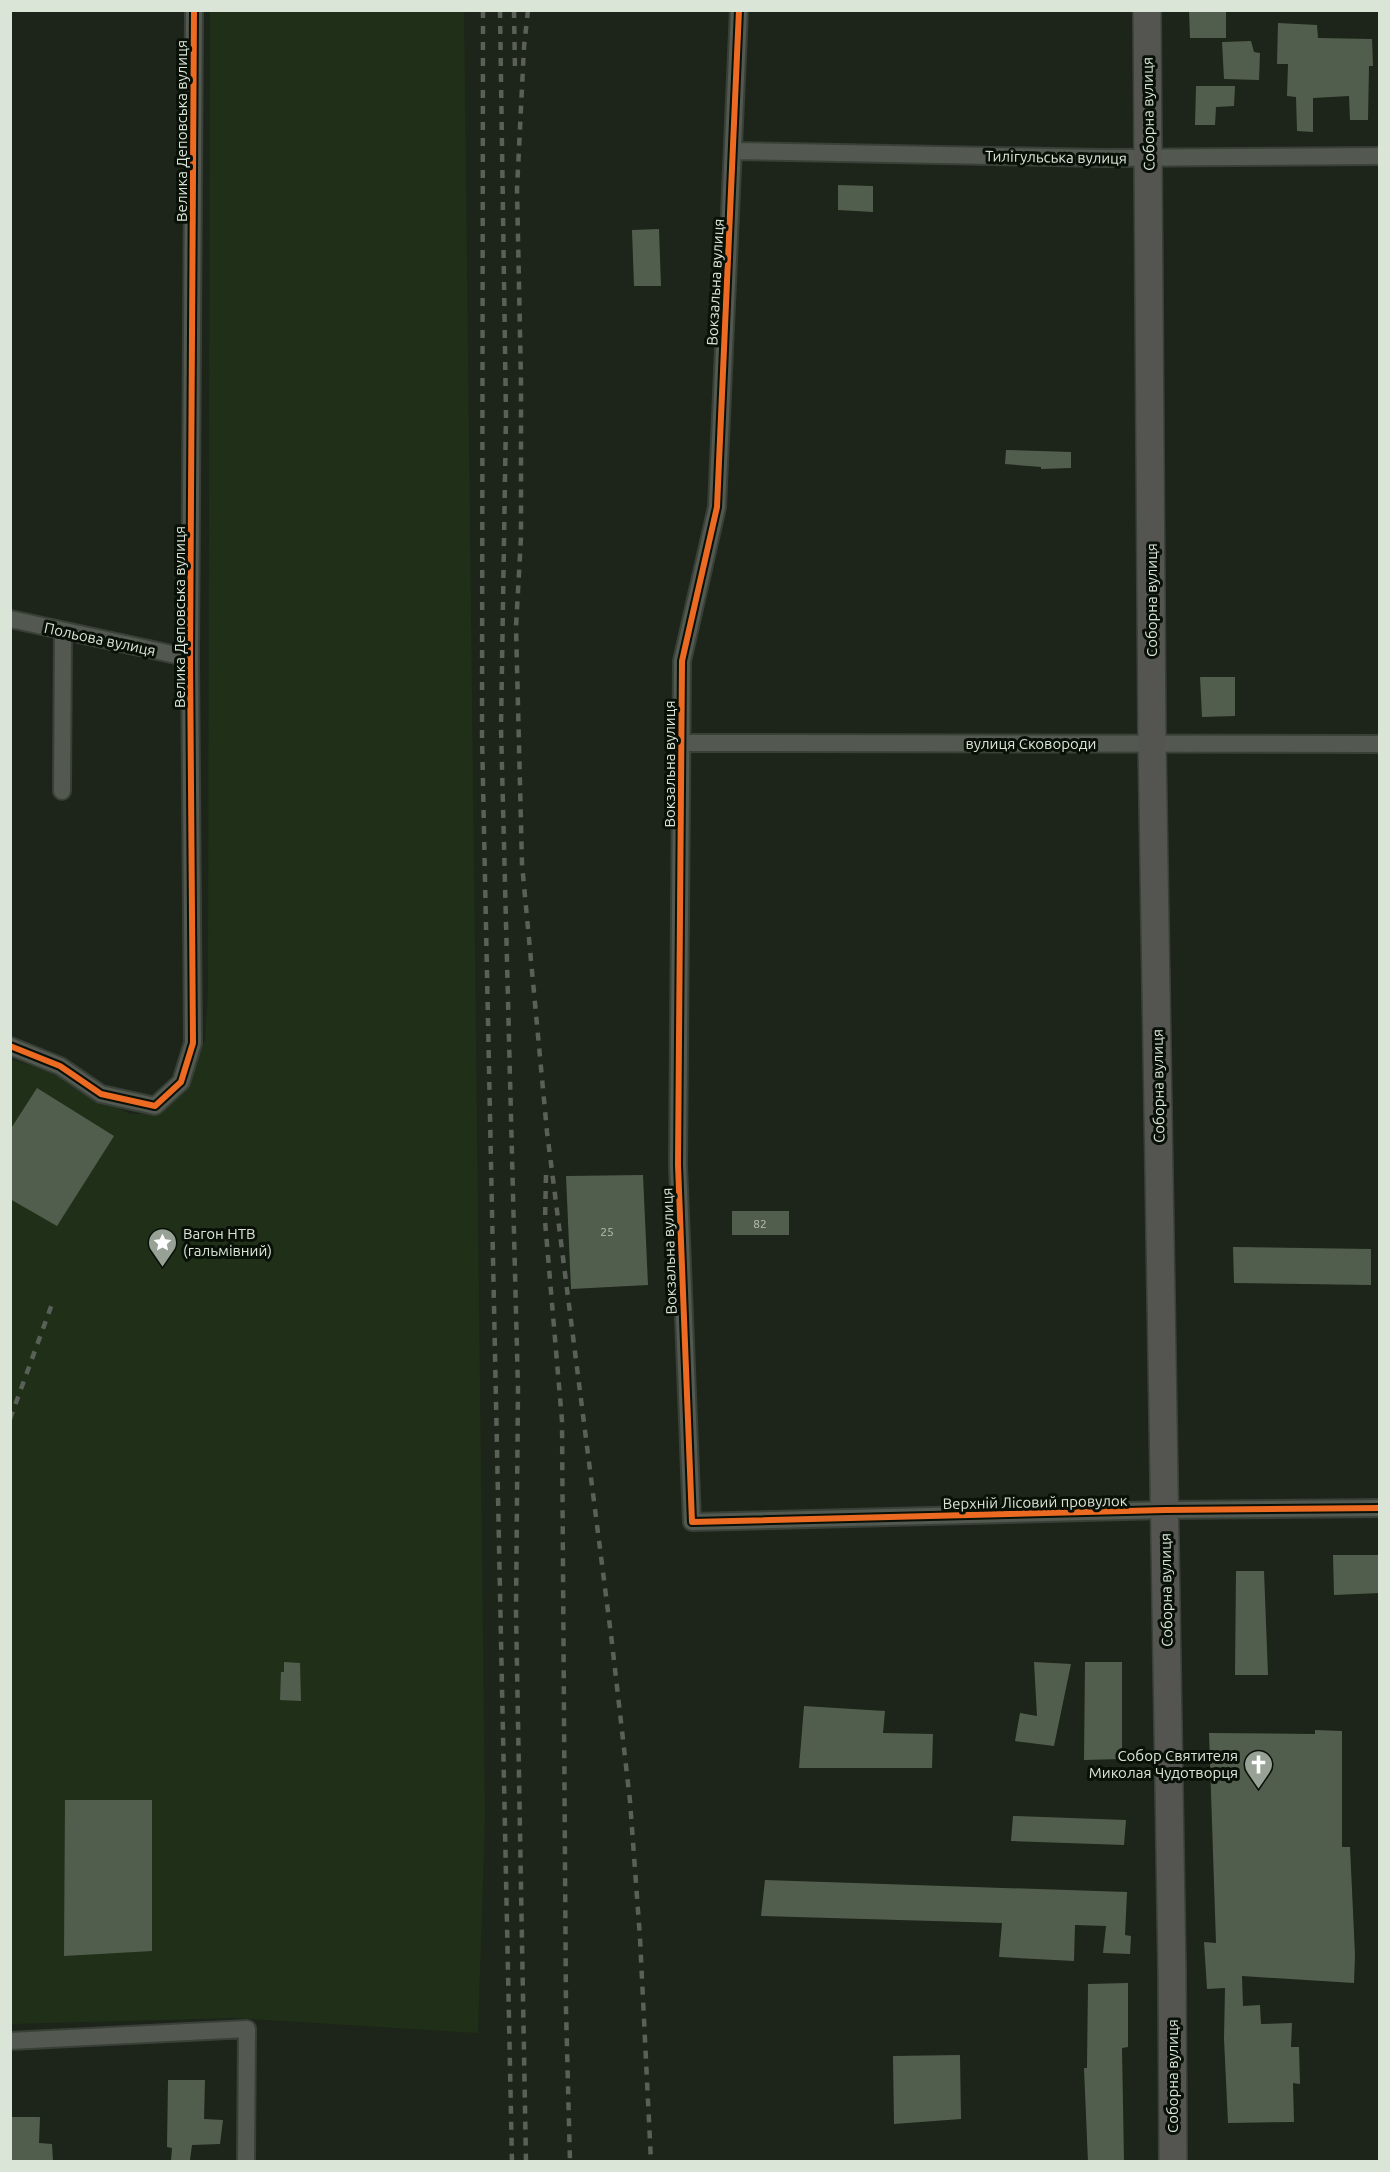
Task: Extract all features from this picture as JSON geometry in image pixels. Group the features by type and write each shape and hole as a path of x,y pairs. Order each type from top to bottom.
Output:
{"main road":[{"name":"Соборна вулиця","path":"1148,10 1152,742 1172,1972 1173,2162"}],"street":[{"name":"Велика Деповська вулиця","path":"10,1046 60,1066 101,1094 156,1106 181,1082 193,1043 190,658 194,10"},
{"name":"Вокзальна вулиця","path":"692,1522 678,1165 682,661 717,507 739,10"},
{"name":"Тилігульська вулиця","path":"734,151 1149,157 1380,156"},
{"name":"Польова вулиця","path":"10,619 190,658"},
{"path":"62,791 63,631"},
{"name":"вулиця Сковороди","path":"682,743 1380,744"},
{"name":"Верхній Лісовий провулок","path":"692,1522 1165,1510 1380,1508"},
{"path":"10,2041 248,2029 246,2162"}],"shaded area":[{"path":"210,11 464,11 485,1818 478,2033 235,2018 11,2024 10,1059 46,1070 130,1114 155,1114 179,1092 205,1040 208,993"}],"building":[{"path":"1189,10 1226,10 1226,38 1190,38"},
{"path":"1278,23 1317,25 1318,38 1372,39 1373,66 1369,66 1368,120 1350,120 1349,96 1313,98 1313,132 1297,131 1296,97 1287,96 1288,64 1277,64"},
{"path":"1251,41 1254,52 1260,53 1259,80 1224,79 1222,42"},
{"path":"1196,86 1235,86 1234,106 1216,107 1215,125 1195,125"},
{"path":"838,185 873,186 873,212 838,210"},
{"path":"659,229 661,286 634,286 632,230"},
{"path":"1006,450 1071,452 1071,468 1041,469 1041,467 1005,464"},
{"path":"1200,677 1235,677 1235,716 1202,717"},
{"path":"37,1088 114,1136 57,1226 10,1199 10,1130"},
{"path":"643,1175 648,1285 571,1289 566,1176"},
{"path":"732,1211 789,1211 789,1235 732,1235"},
{"path":"1233,1247 1371,1249 1371,1285 1234,1283"},
{"path":"1333,1555 1380,1555 1380,1593 1334,1595"},
{"path":"1236,1571 1264,1571 1268,1675 1235,1675"},
{"path":"284,1662 300,1663 301,1701 280,1700 281,1672 284,1672"},
{"path":"1034,1662 1071,1664 1054,1746 1015,1741 1020,1713 1037,1716"},
{"path":"1085,1662 1122,1662 1122,1759 1084,1760"},
{"path":"804,1706 885,1711 883,1733 933,1734 932,1768 799,1768"},
{"path":"1315,1730 1342,1731 1342,1847 1350,1847 1355,1955 1354,1983 1242,1976 1243,2006 1260,2005 1261,2024 1292,2023 1291,2047 1299,2047 1300,2084 1293,2083 1294,2122 1228,2123 1224,2039 1225,1988 1207,1989 1204,1942 1216,1943 1209,1733 1315,1734"},
{"path":"65,1800 152,1800 152,1951 64,1956"},
{"path":"1013,1816 1126,1820 1124,1845 1011,1841"},
{"path":"765,1880 1127,1892 1125,1935 1131,1936 1130,1954 1103,1953 1106,1926 1075,1925 1074,1961 999,1957 1002,1923 761,1916"},
{"path":"1128,1983 1128,2047 1122,2048 1124,2162 1088,2162 1084,2068 1087,2068 1088,1984"},
{"path":"960,2055 961,2119 894,2124 893,2056"},
{"path":"168,2080 205,2080 204,2119 223,2120 220,2144 192,2145 190,2160 171,2161 172,2148 167,2147"},
{"path":"10,2117 40,2117 39,2143 52,2144 53,2161 10,2162"}],"railway":[{"path":"483,10 482,735 512,2162"},
{"path":"500,10 506,416 501,728 518,1389 516,1611 526,2162"},
{"path":"514,10 515,70"},
{"path":"528,10 517,189 521,537 516,627 522,864 547,1132 630,1801 640,1938 651,2162"},
{"path":"546,1175 545,1221 562,1421 566,2009 570,2162"},
{"path":"10,1419 52,1304"}],"cycle path":[{"path":"10,1046 60,1066 101,1094 155,1106 181,1082 193,1043 190,658 194,10"},
{"path":"739,10 717,507 682,661 678,1165 692,1522 1165,1510 1380,1508"}],"place":[{"name":"Вагон НТВ (гальмівний)","path":"162,1268"},
{"name":"Собор Святителя Миколая Чудотворця","path":"1259,1790"}]}
